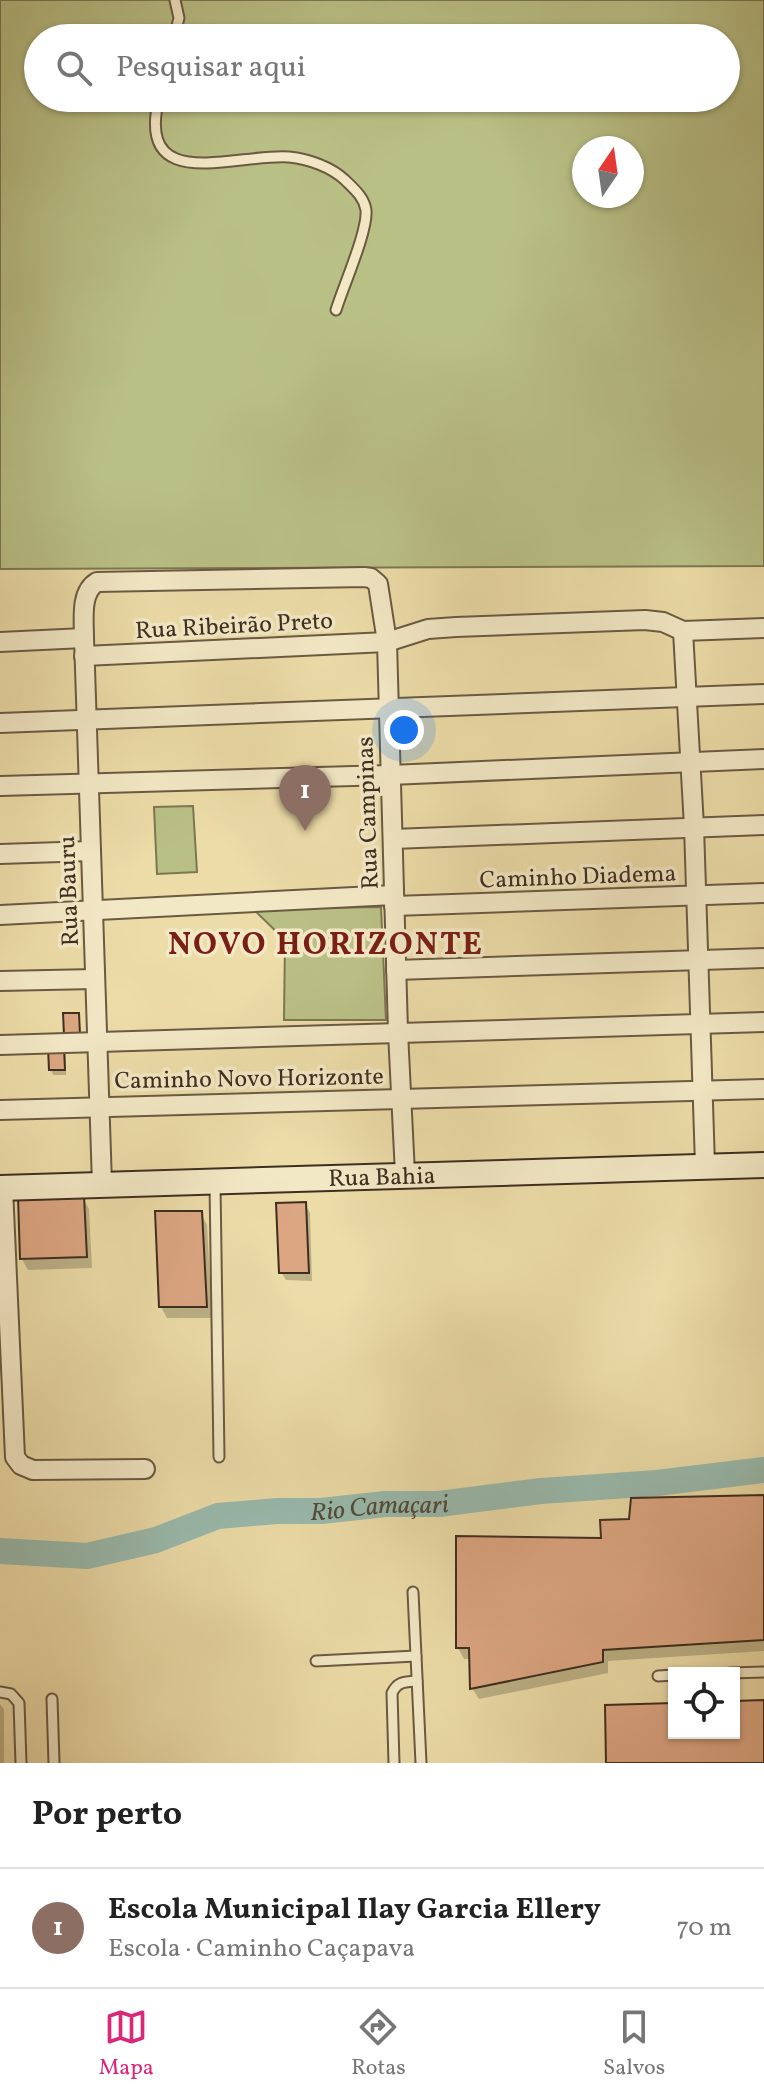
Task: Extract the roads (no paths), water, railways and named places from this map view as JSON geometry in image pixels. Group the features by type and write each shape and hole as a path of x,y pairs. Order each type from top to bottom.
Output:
{"street":[{"name":"Rua Campinas","path":"86,596 87,590 97,582 364,577 378,584 387,642 405,1174"},
{"name":"Rua Bauru","path":"86,596 84,647 102,1184"},
{"name":"Rua Ribeirão Preto","path":"0,642 84,647 387,642 428,629 645,620 663,622 683,631 764,628"},
{"path":"683,631 689,698 705,1165"},
{"path":"0,723 764,694"},
{"path":"0,786 390,775 764,759"},
{"path":"393,839 764,825"},
{"path":"0,854 91,851"},
{"name":"Caminho Diadema","path":"0,915 394,900 764,893"},
{"path":"396,970 764,958"},
{"path":"0,981 95,979"},
{"path":"0,1045 764,1022"},
{"name":"Caminho Novo Horizonte","path":"0,1110 764,1089"},
{"name":"Rua Bahia","path":"1,1188 764,1165"},
{"path":"1,1188 15,1457 21,1465 33,1470 145,1469"}],"lane":[{"path":"175,0 178,24"},
{"path":"156,112 155,135 160,147 170,156 206,164 293,157 338,174 358,192 364,201 365,220 336,310"},
{"path":"215,1180 219,1457"},
{"path":"413,1592 421,1763"},
{"path":"316,1661 416,1656"},
{"path":"740,1673 764,1672"},
{"path":"658,1676 668,1675"},
{"path":"394,1763 392,1693 401,1682 417,1681"},
{"path":"0,1692 11,1694 19,1703 21,1763"},
{"path":"52,1699 54,1763"}],"waterway":[{"name":"Rio Camaçari","path":"0,1551 87,1556 156,1540 218,1516 385,1504 439,1504 764,1470"}],"place":[{"name":"Escola Municipal Ilay Garcia Ellery","path":"305,831"}],"district":[{"name":"NOVO HORIZONTE","path":"326,943"}]}
